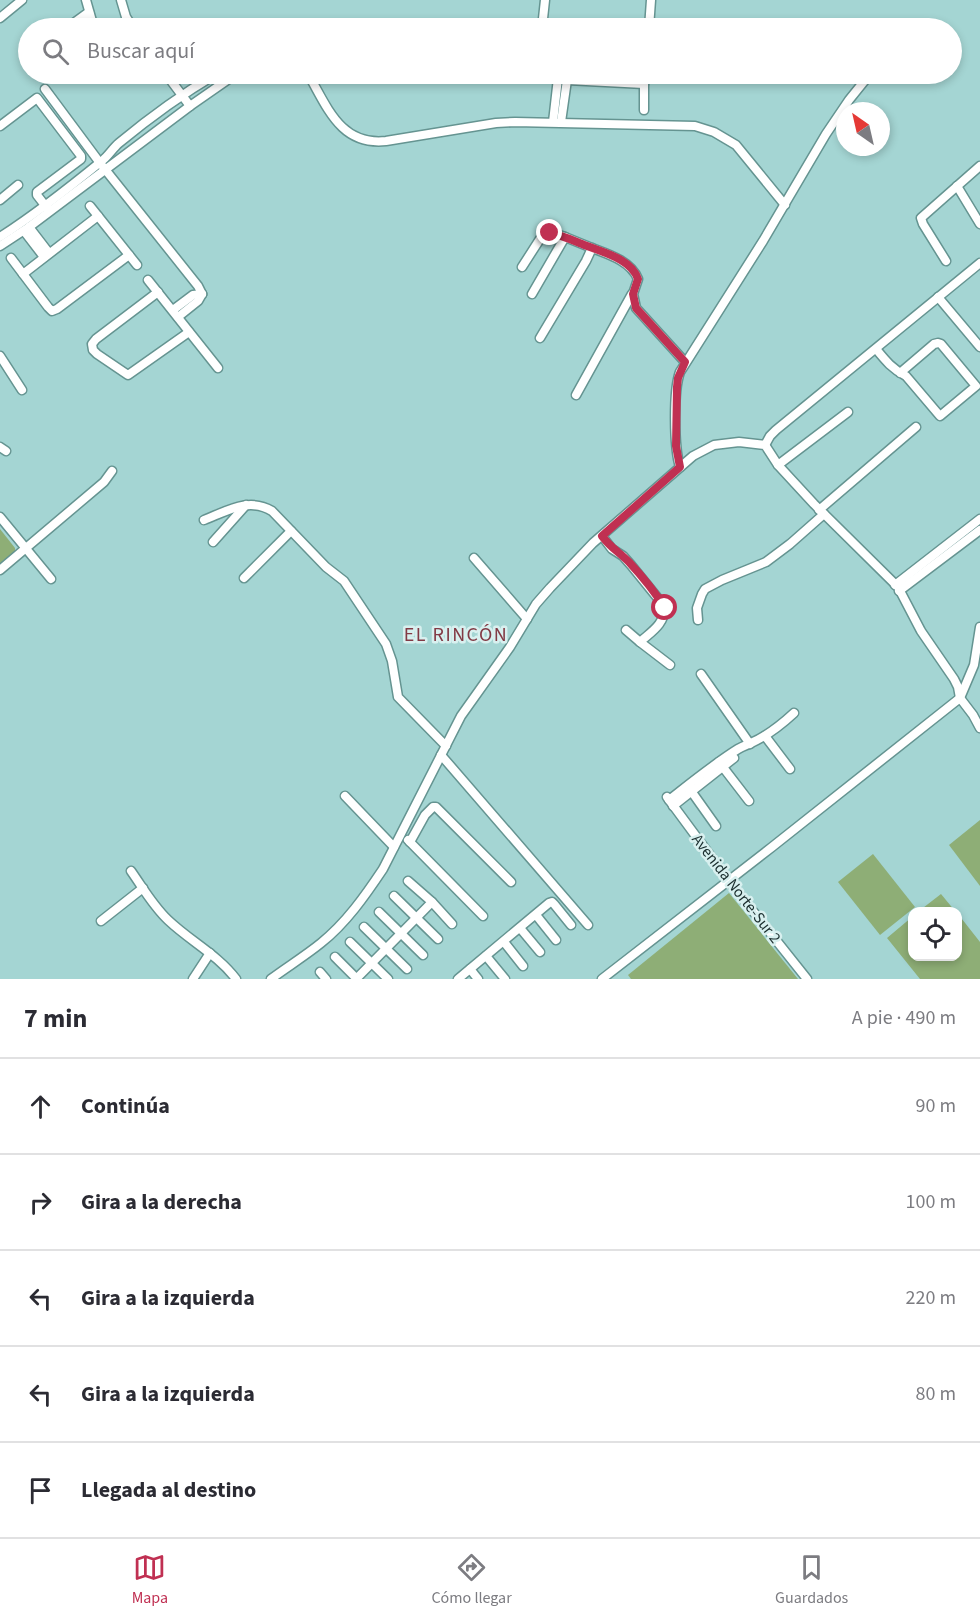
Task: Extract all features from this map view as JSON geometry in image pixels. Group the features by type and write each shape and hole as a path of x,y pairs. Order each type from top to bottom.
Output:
{"street":[{"path":"86,0 91,18"},
{"path":"121,0 127,18"},
{"path":"543,18 545,0"},
{"path":"650,18 651,0"},
{"path":"0,18 17,2"},
{"path":"81,18 89,12"},
{"path":"174,84 190,106"},
{"path":"103,166 105,159 118,144 201,84"},
{"path":"0,237 47,208 103,166 222,84"},
{"path":"314,84 338,123 353,135 368,141 379,142 496,123 690,125 714,132 736,145 784,205"},
{"path":"557,122 561,84"},
{"path":"644,84 644,110"},
{"path":"680,467 676,446 677,387 685,362 826,134 862,84"},
{"path":"45,89 198,286 202,294 198,301 175,314"},
{"path":"0,126 37,98 81,156 81,159 37,192 47,208"},
{"path":"946,261 921,218 980,166"},
{"path":"0,200 18,185"},
{"path":"957,186 980,224"},
{"path":"90,206 137,265"},
{"path":"0,246 26,229 47,208"},
{"path":"23,274 99,216"},
{"path":"26,229 46,255"},
{"path":"522,267 540,239 546,234 556,234 611,255 629,266 636,274 638,279 633,294 576,395"},
{"path":"531,294 565,237"},
{"path":"540,338 592,248"},
{"path":"11,258 52,310 57,309 129,255"},
{"path":"765,445 776,430 980,263"},
{"path":"148,279 218,368"},
{"path":"158,292 96,339 92,344 93,350 128,375 189,332"},
{"path":"633,294 633,302 637,309 685,362"},
{"path":"938,297 980,347"},
{"path":"621,314 630,309 637,309"},
{"path":"876,349 889,365 900,373 906,376 936,418 978,384 938,343 900,373"},
{"path":"0,356 22,390"},
{"path":"778,465 848,412"},
{"path":"698,620 697,608 705,589 766,562 784,549 821,512 916,428"},
{"path":"272,979 321,943 354,910 383,869 461,716 501,660 536,604 550,588 602,536 693,456 714,445 739,442 765,445"},
{"path":"765,445 778,465 821,512 897,588 921,632 954,679 960,698 980,728"},
{"path":"0,570 104,482 112,471"},
{"path":"213,542 247,505"},
{"path":"204,520 247,505 266,507 272,511 326,567 344,581 386,644 392,661 398,697 446,746"},
{"path":"0,517 51,579"},
{"path":"897,588 980,519"},
{"path":"897,588 980,530"},
{"path":"244,578 291,531"},
{"path":"602,536 612,549 632,565 665,608 659,626 640,642"},
{"path":"474,558 527,619"},
{"path":"602,979 612,976 729,880 960,698 974,664 980,627"},
{"path":"626,630 670,665"},
{"path":"701,674 750,744"},
{"path":"716,826 689,788 721,764 744,751 750,744 765,736 794,713"},
{"path":"765,736 790,769"},
{"path":"441,755 588,925"},
{"path":"721,764 749,801"},
{"name":"Avenida Norte-Sur 2","path":"689,788 670,801 807,979"},
{"path":"345,796 394,847"},
{"path":"410,842 425,815 432,807 436,807 511,882"},
{"path":"401,834 483,916"},
{"path":"131,871 168,920 210,953 237,979"},
{"path":"408,881 452,924"},
{"path":"101,921 143,888"},
{"path":"394,896 438,939"},
{"path":"335,957 357,979 432,902"},
{"path":"458,979 552,902 571,925"},
{"path":"379,912 423,955"},
{"path":"536,915 556,940"},
{"path":"364,927 407,969"},
{"path":"520,928 540,952"},
{"path":"350,942 388,979"},
{"path":"504,942 523,966"},
{"path":"193,979 210,953"},
{"path":"486,956 505,979"},
{"path":"470,969 478,979"}],"green space":[{"path":"0,529 15,548 15,554 0,566"},
{"path":"980,820 980,886 949,845"},
{"path":"873,854 915,907 908,907 908,913 880,935 838,882"},
{"path":"729,893 798,979 631,979 628,975"},
{"path":"941,894 952,907 924,907"},
{"path":"962,919 980,942 980,979 920,979 887,938 908,920 908,961 962,961"}],"district":[{"name":"EL RINCÓN","path":"456,634"}],"route":[{"path":"550,233 611,255 629,266 638,279 633,294 636,308 685,362 677,387 676,446 680,467 602,536 612,549 632,565 665,608"}]}
